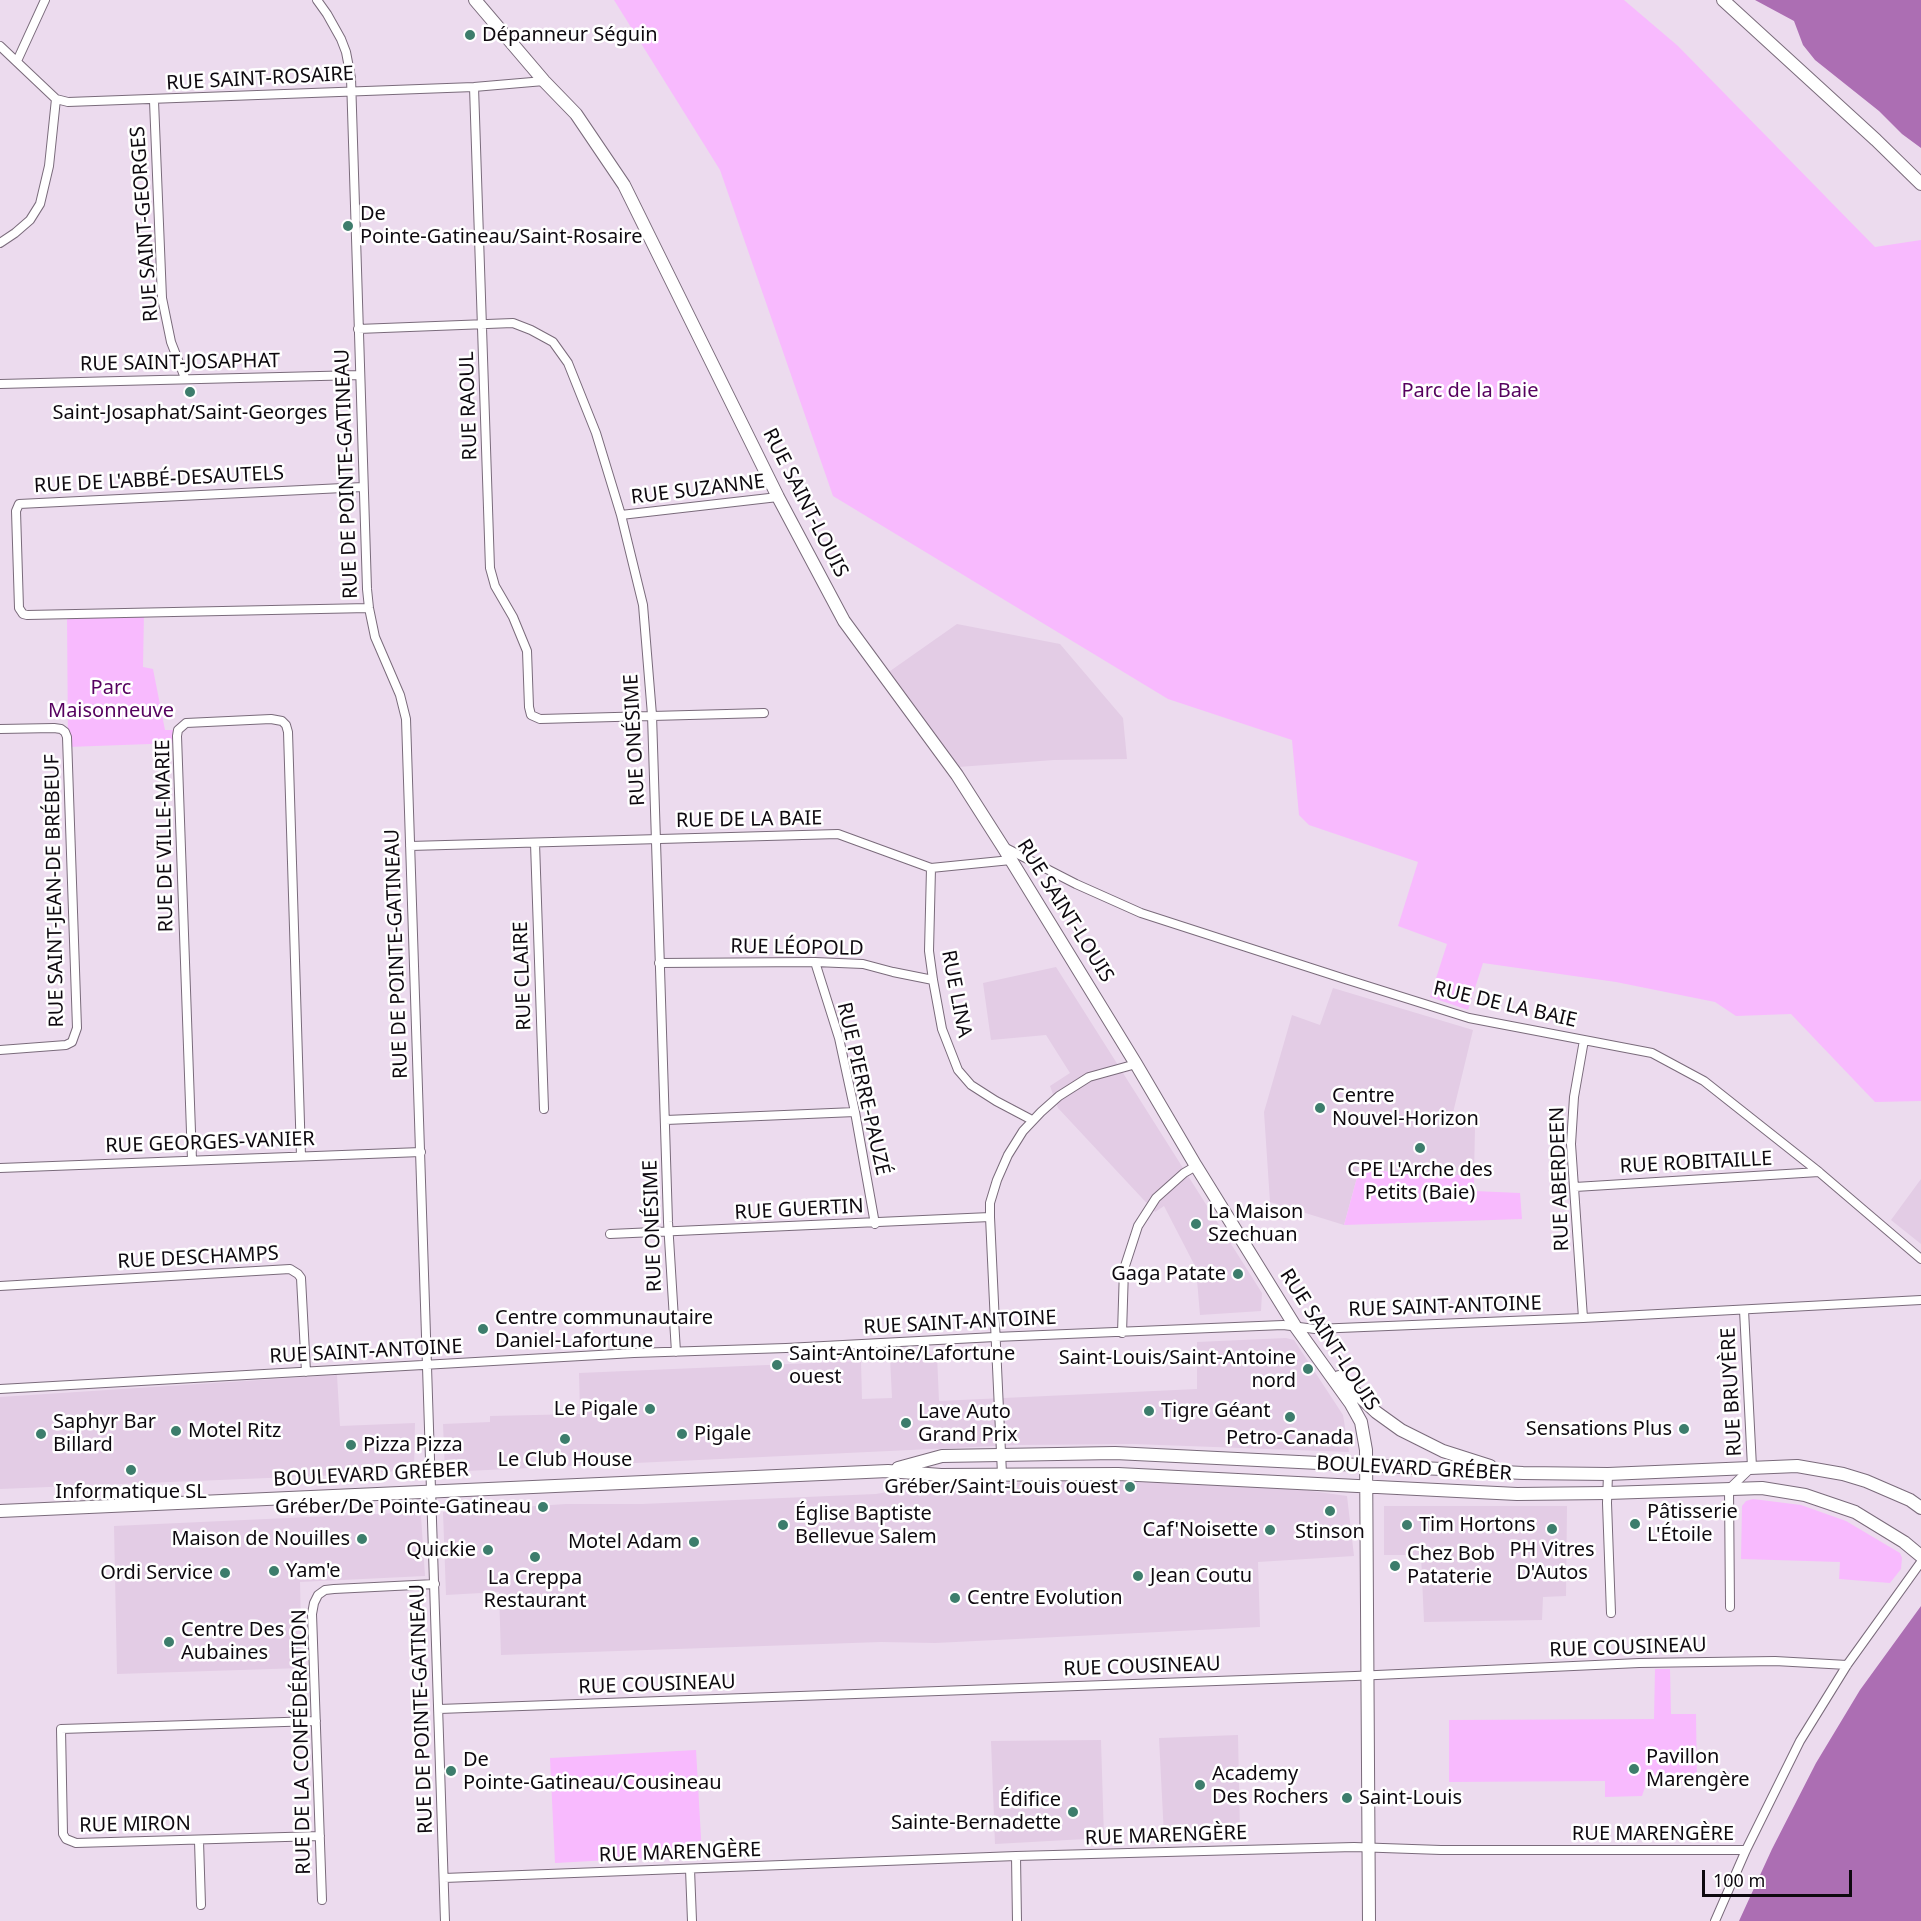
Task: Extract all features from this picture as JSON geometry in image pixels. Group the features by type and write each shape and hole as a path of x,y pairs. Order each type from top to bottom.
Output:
{"main road":[{"name":"RUE SAINT-LOUIS","path":"475,0 544,81 576,114 624,185 778,497 844,621 957,775 1295,1326 1351,1404 1361,1422 1365,1441 1366,1466 1369,1921"},
{"path":"1723,0 1921,184"},
{"path":"1315,1353 1368,1405 1401,1430 1443,1451 1476,1463 1523,1473"},
{"name":"BOULEVARD GRÉBER","path":"888,1471 942,1456 1115,1453 1523,1473 1608,1474 1797,1466 1843,1474 1886,1489 1921,1508"},
{"name":"BOULEVARD GRÉBER","path":"0,1511 888,1471 941,1475 1118,1474 1517,1494 1775,1489 1820,1499 1855,1512 1885,1528 1921,1556"}],"street":[{"path":"17,61 45,0"},
{"name":"RUE DE POINTE-GATINEAU","path":"317,0 333,24 346,52 352,91 363,487 369,608 379,647 400,695 406,719 445,1921"},
{"path":"0,46 56,99 47,181 40,204 30,220 0,243"},
{"name":"RUE SAINT-ROSAIRE","path":"56,99 68,102 154,100 474,87 544,81"},
{"name":"RUE RAOUL","path":"474,87 490,568 495,586 513,617 527,651 531,715 540,719 652,715"},
{"name":"RUE SAINT-GEORGES","path":"154,100 162,298 171,342 185,378"},
{"name":"RUE ONÉSIME","path":"358,329 513,323 553,342 568,363 596,432 621,515 643,605 652,715 659,963 675,1352"},
{"name":"RUE SAINT-JOSAPHAT","path":"0,384 360,375"},
{"name":"RUE DE L'ABBÉ-DESAUTELS","path":"363,487 19,504 16,511 19,608 23,614 27,615 369,608"},
{"name":"RUE SUZANNE","path":"621,515 778,497"},
{"path":"652,715 764,713"},
{"name":"RUE DE VILLE-MARIE","path":"192,1160 178,730 186,723 271,719 282,721 288,732 301,1156"},
{"name":"RUE SAINT-JEAN-DE BRÉBEUF","path":"0,729 54,728 61,729 67,737 77,1028 74,1038 66,1045 0,1050"},
{"name":"RUE DE LA BAIE","path":"410,846 838,834 931,868 1011,860"},
{"name":"RUE CLAIRE","path":"535,843 544,1109"},
{"name":"RUE DE LA BAIE","path":"1003,847 1076,884 1141,913 1204,934 1469,1018 1652,1053 1704,1081 1819,1172 1921,1259"},
{"name":"RUE LINA","path":"931,868 929,951 942,1029 958,1070 971,1085 1032,1120"},
{"name":"RUE PIERRE-PAUZÉ","path":"815,962 839,1038 875,1224"},
{"name":"RUE LÉOPOLD","path":"659,963 863,964 933,980"},
{"name":"RUE ABERDEEN","path":"1583,1317 1571,1144 1574,1097 1584,1040"},
{"path":"1002,1474 990,1217 990,1203 996,1180 1008,1155 1032,1120 1059,1096 1089,1077 1136,1064"},
{"path":"666,1120 855,1112"},
{"name":"RUE GEORGES-VANIER","path":"0,1168 421,1152"},
{"path":"1122,1333 1124,1269 1138,1226 1156,1198 1184,1173 1196,1166"},
{"name":"RUE ROBITAILLE","path":"1575,1187 1819,1172"},
{"name":"RUE GUERTIN","path":"610,1234 875,1224 990,1217"},
{"name":"RUE DESCHAMPS","path":"0,1286 290,1269 301,1278 306,1372"},
{"name":"RUE SAINT-ANTOINE","path":"0,1389 995,1337 1283,1325 1315,1329 1921,1300"},
{"name":"RUE BRUYÈRE","path":"1729,1489 1752,1467 1744,1310"},
{"path":"1608,1474 1611,1613"},
{"path":"1729,1489 1730,1607"},
{"path":"1715,1921 1746,1850 1795,1750 1847,1665 1921,1562"},
{"name":"RUE DE LA CONFÉDÉRATION","path":"322,1900 312,1614 318,1596 334,1588 435,1584"},
{"name":"RUE COUSINEAU","path":"439,1709 1648,1663 1775,1661 1847,1665"},
{"name":"RUE MIRON","path":"316,1721 61,1729 63,1834 66,1839 76,1844 320,1836"},
{"path":"198,1840 201,1905"},
{"name":"RUE MARENGÈRE","path":"444,1878 1016,1856 1367,1847 1441,1850 1746,1850"},
{"path":"1016,1856 1017,1921"},
{"path":"690,1869 692,1921"}],"shaded area":[{"path":"1755,0 1921,0 1921,148 1815,60 1803,45 1794,21"},
{"path":"957,624 1060,644 1123,718 1127,759 1054,760 958,767 883,676"},
{"path":"1056,967 1262,1293 1261,1311 1200,1315 1196,1268 1164,1206 1155,1212 1058,1108 1050,1086 1070,1073 1046,1035 991,1040 983,983"},
{"name":"Centre Nouvel-Horizon","path":"1333,988 1473,1030 1451,1121 1475,1127 1474,1176 1359,1170 1344,1225 1270,1202 1264,1112 1292,1015 1320,1025"},
{"path":"1921,1179 1921,1244 1891,1220"},
{"path":"1286,1338 1294,1340 1343,1415 1349,1452 1133,1444 1016,1445 445,1472 443,1424 490,1422 490,1416 580,1414 579,1373 861,1361 862,1399 892,1398 890,1357 937,1355 939,1401 1197,1389 1197,1342"},
{"path":"337,1375 340,1426 415,1423 414,1470 0,1489 0,1397"},
{"path":"1087,1480 1256,1487 1347,1496 1354,1556 1258,1562 1260,1627 935,1643 881,1642 501,1655 499,1592 446,1595 443,1512 566,1504 642,1504 876,1494 915,1487"},
{"path":"1384,1506 1567,1506 1566,1596 1543,1597 1542,1620 1424,1622 1421,1555 1384,1555"},
{"path":"418,1512 421,1516 425,1576 300,1582 302,1668 117,1674 114,1526"},
{"path":"1921,1606 1921,1921 1739,1921 1772,1849 1816,1763 1860,1690"},
{"name":"Academy Des Rochers","path":"1238,1735 1240,1833 1164,1836 1159,1738"},
{"path":"1101,1740 1104,1838 995,1844 991,1741"}],"green space":[{"name":"Parc de la Baie","path":"614,0 1624,0 1678,46 1875,247 1921,240 1921,1101 1875,1102 1791,1014 1736,1016 1715,1002 1616,982 1483,963 1468,1010 1430,997 1447,944 1398,926 1418,862 1309,825 1299,815 1292,740 1168,699 833,496 720,170"},
{"name":"Parc Maisonneuve","path":"144,612 143,667 153,669 165,730 178,730 177,743 68,747 67,614"},
{"path":"1359,1170 1474,1176 1474,1191 1520,1193 1522,1219 1344,1225"},
{"path":"1753,1499 1801,1505 1846,1521 1900,1553 1901,1569 1890,1583 1839,1579 1840,1562 1741,1559 1742,1506 1746,1501"},
{"path":"1655,1669 1670,1669 1671,1714 1696,1714 1697,1783 1646,1784 1642,1796 1605,1797 1605,1781 1449,1782 1449,1720 1654,1719"},
{"path":"696,1750 702,1855 555,1863 550,1758"}],"place":[{"name":"Dépanneur Séguin","path":"470,35"},
{"name":"De Pointe-Gatineau/Saint-Rosaire","path":"348,226"},
{"name":"Saint-Josaphat/Saint-Georges","path":"190,392"},
{"name":"Centre Nouvel-Horizon","path":"1320,1108"},
{"name":"CPE L'Arche des Petits (Baie)","path":"1420,1148"},
{"name":"La Maison Szechuan","path":"1196,1224"},
{"name":"Gaga Patate","path":"1238,1274"},
{"name":"Centre communautaire Daniel-Lafortune","path":"483,1329"},
{"name":"Saint-Antoine/Lafortune ouest","path":"777,1365"},
{"name":"Saint-Louis/Saint-Antoine nord","path":"1308,1369"},
{"name":"Le Pigale","path":"650,1409"},
{"name":"Tigre Géant","path":"1149,1411"},
{"name":"Petro-Canada","path":"1290,1417"},
{"name":"Lave Auto Grand Prix","path":"906,1423"},
{"name":"Sensations Plus","path":"1684,1429"},
{"name":"Motel Ritz","path":"176,1431"},
{"name":"Saphyr Bar Billard","path":"41,1434"},
{"name":"Pigale","path":"682,1434"},
{"name":"Le Club House","path":"565,1439"},
{"name":"Pizza Pizza","path":"351,1445"},
{"name":"Informatique SL","path":"131,1470"},
{"name":"Gréber/Saint-Louis ouest","path":"1130,1487"},
{"name":"Gréber/De Pointe-Gatineau","path":"543,1507"},
{"name":"Stinson","path":"1330,1511"},
{"name":"Pâtisserie L'Étoile","path":"1635,1524"},
{"name":"Église Baptiste Bellevue Salem","path":"783,1525"},
{"name":"Tim Hortons","path":"1407,1525"},
{"name":"PH Vitres D'Autos","path":"1552,1529"},
{"name":"Caf'Noisette","path":"1270,1530"},
{"name":"Maison de Nouilles","path":"362,1539"},
{"name":"Motel Adam","path":"694,1542"},
{"name":"Quickie","path":"488,1550"},
{"name":"La Creppa Restaurant","path":"535,1557"},
{"name":"Chez Bob Pataterie","path":"1395,1566"},
{"name":"Yam'e","path":"274,1571"},
{"name":"Ordi Service","path":"225,1573"},
{"name":"Jean Coutu","path":"1138,1576"},
{"name":"Centre Evolution","path":"955,1598"},
{"name":"Centre Des Aubaines","path":"169,1642"},
{"name":"Pavillon Marengère","path":"1634,1769"},
{"name":"De Pointe-Gatineau/Cousineau","path":"451,1771"},
{"name":"Academy Des Rochers","path":"1200,1785"},
{"name":"Saint-Louis","path":"1347,1798"},
{"name":"Édifice Sainte-Bernadette","path":"1073,1812"}]}
